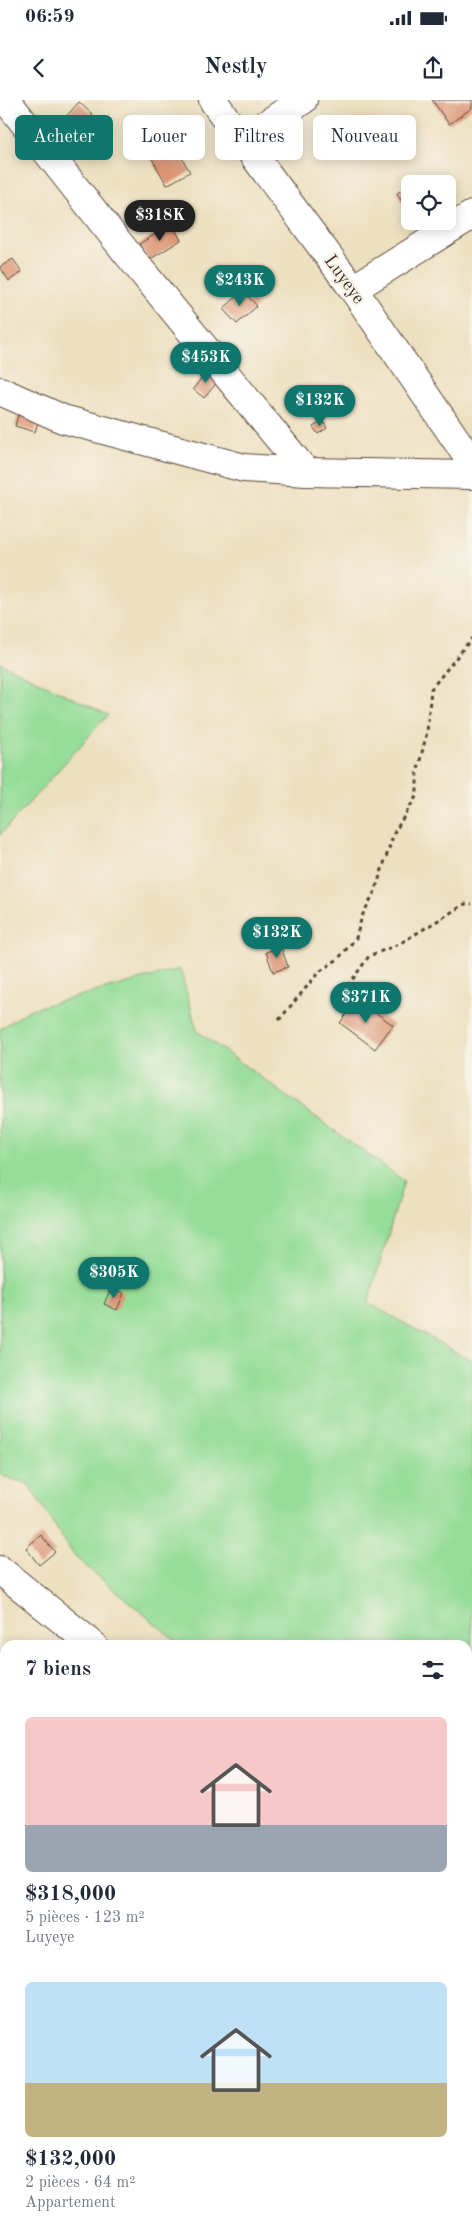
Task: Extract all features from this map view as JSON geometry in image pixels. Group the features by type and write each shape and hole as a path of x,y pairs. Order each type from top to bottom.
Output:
{"street":[{"path":"6,100 126,252 306,472"},
{"name":"Luyeye","path":"213,100 223,115"},
{"path":"280,115 303,100"},
{"name":"Luyeye","path":"258,160 353,289 472,463"},
{"path":"353,289 472,215"},
{"path":"0,391 63,419 244,468 306,472 472,475"},
{"path":"0,1570 88,1640"}],"path":[{"path":"279,1020 319,972 338,959 356,938 362,916 375,891 394,833 417,795 417,773 427,732 432,689 472,638"},
{"path":"348,986 370,956 399,944 465,904 472,904"}],"green space":[{"path":"0,663 108,715 0,835"},
{"path":"180,969 197,1031 404,1181 368,1303 472,1361 472,1640 175,1640 75,1557 28,1484 0,1475 0,1029 31,1009"}],"building":[{"path":"432,100 472,100 472,108 449,124"},
{"path":"79,102 93,115 68,115"},
{"path":"153,160 183,160 190,172 167,185"},
{"path":"401,191 401,200 397,193"},
{"path":"172,224 181,240 149,260 139,244"},
{"path":"13,259 22,272 9,281 0,267"},
{"path":"243,291 257,306 237,324 223,309"},
{"path":"207,371 219,380 204,398 193,389"},
{"path":"19,412 39,418 35,432 15,426"},
{"path":"323,421 327,428 318,434 313,427"},
{"path":"281,947 288,967 273,972 266,952"},
{"path":"357,999 393,1025 375,1049 340,1023"},
{"path":"111,1288 124,1293 117,1310 104,1304"},
{"path":"41,1535 55,1552 39,1565 26,1548"}]}
